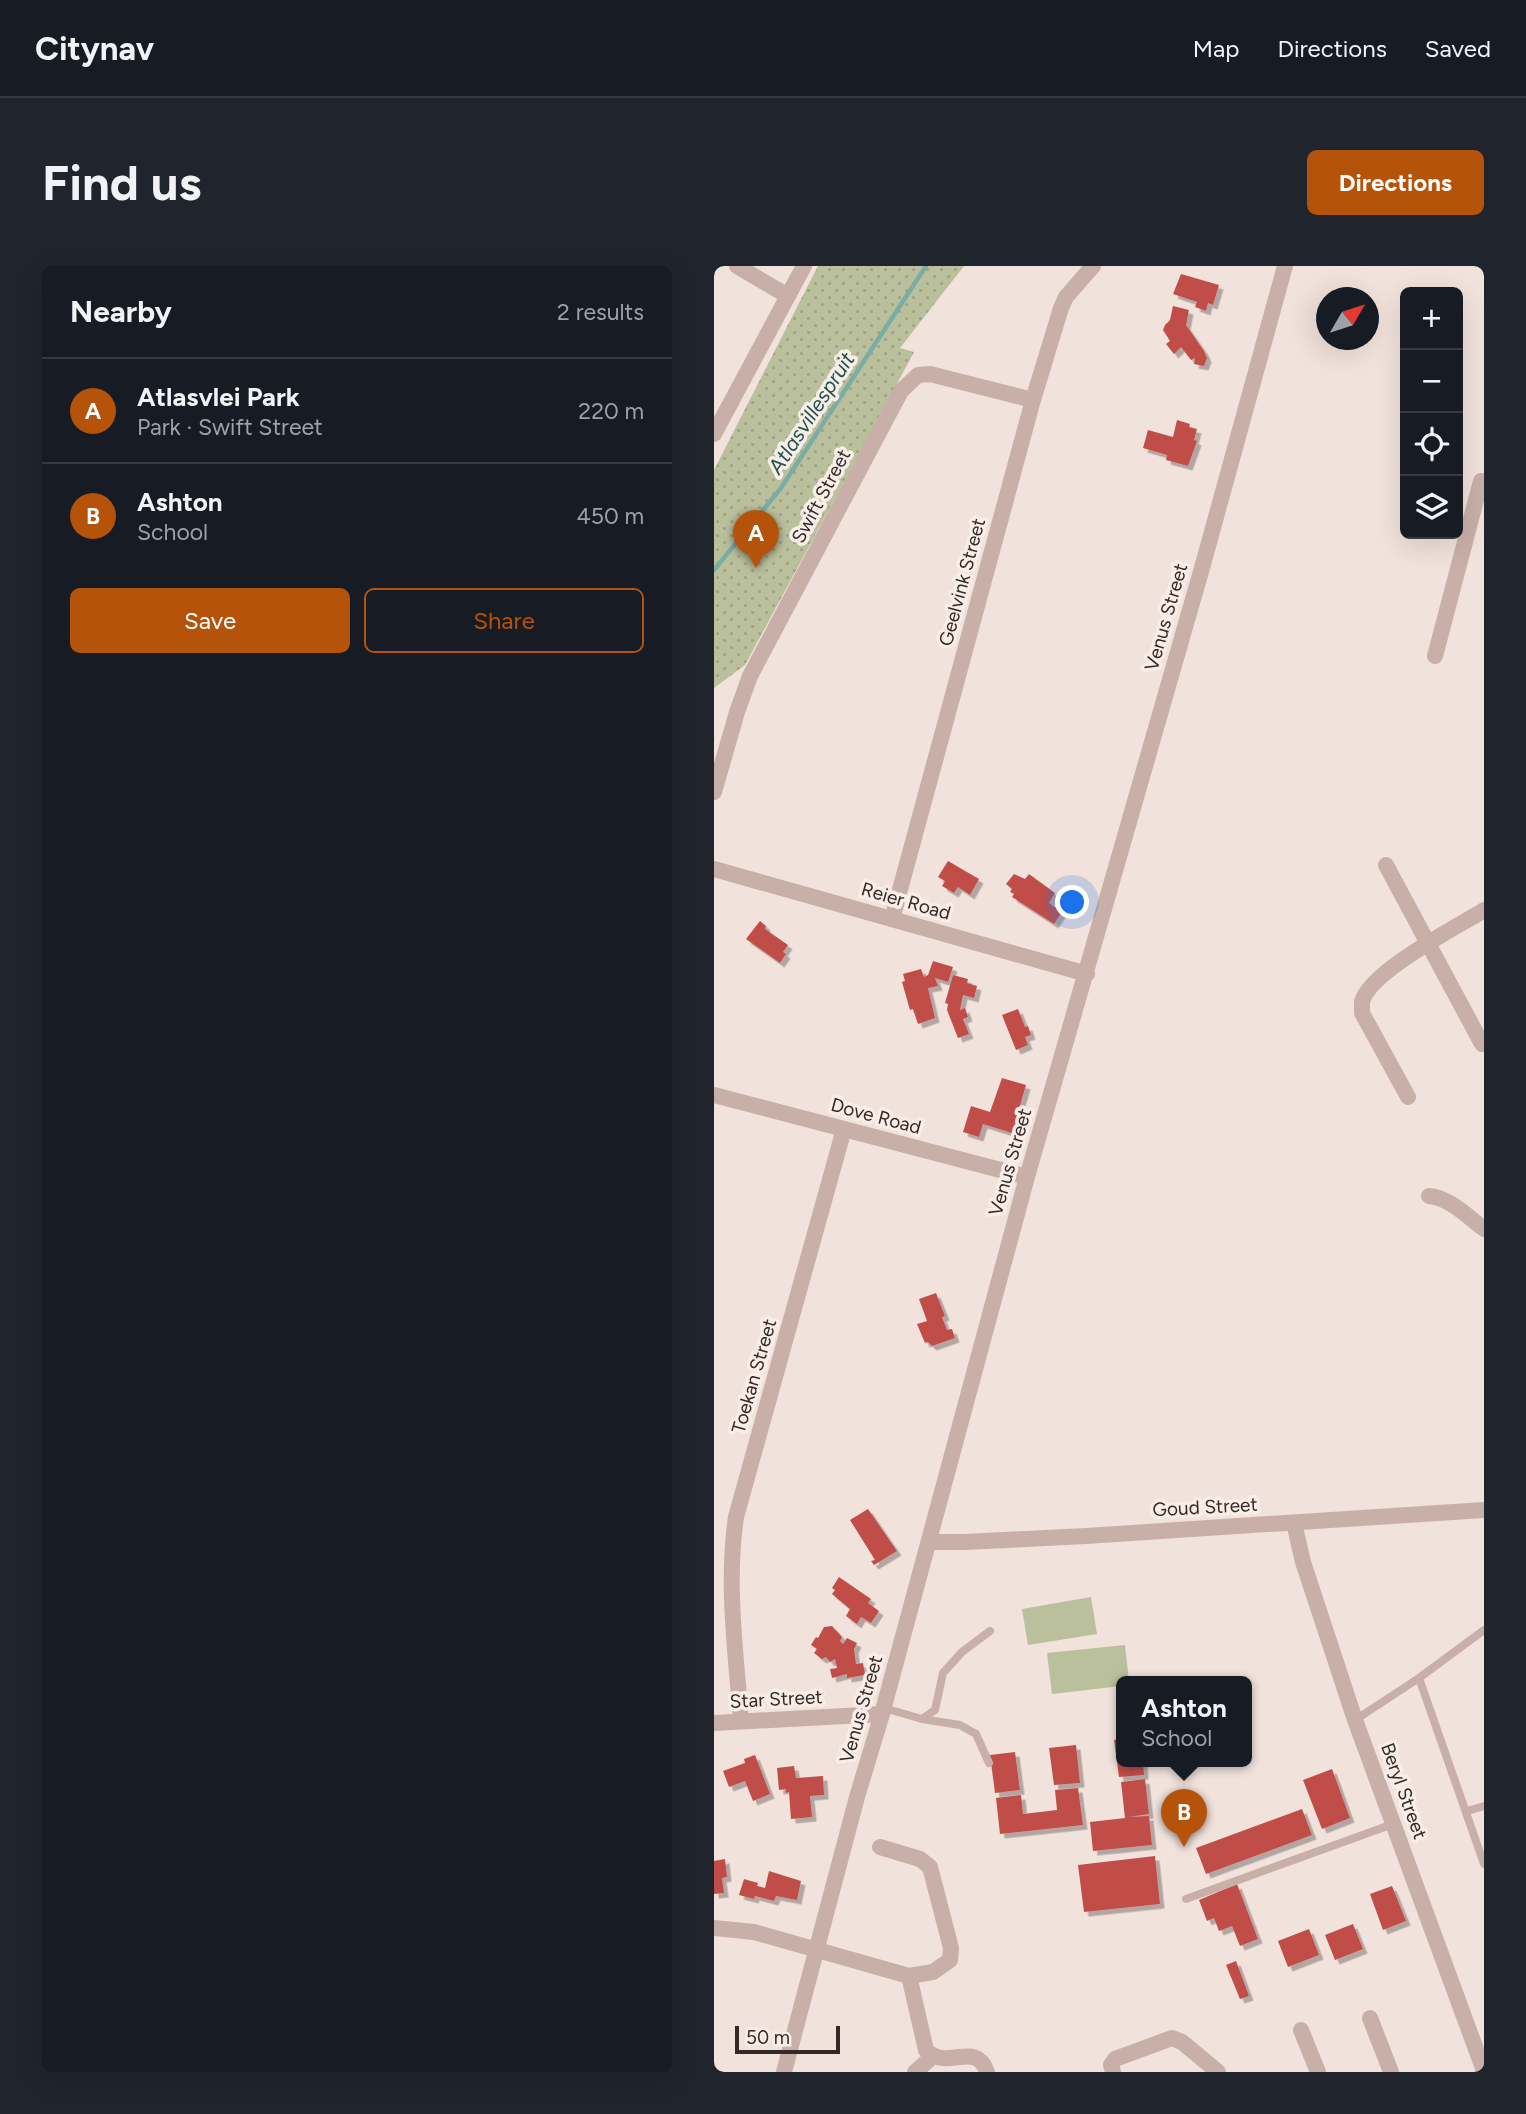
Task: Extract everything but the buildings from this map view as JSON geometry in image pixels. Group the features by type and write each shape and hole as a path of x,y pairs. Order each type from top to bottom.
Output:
{"street":[{"path":"737,266 788,296"},
{"path":"714,434 804,266"},
{"name":"Geelvink Street","path":"892,919 1033,400 1061,308 1093,266"},
{"name":"Venus Street","path":"785,2072 857,1797 883,1711 1027,1177 1087,975 1285,266"},
{"name":"Swift Street","path":"714,792 750,676 901,391 918,375 930,374 1033,400"},
{"path":"1435,656 1479,508 1481,481"},
{"path":"1386,865 1482,1044"},
{"name":"Reier Road","path":"714,869 1087,975"},
{"path":"1408,1097 1362,1013 1362,1000 1370,988 1398,962 1484,910"},
{"name":"Dove Road","path":"714,1095 1027,1177"},
{"name":"Toekan Street","path":"741,1721 731,1582 731,1552 736,1517 844,1129"},
{"path":"1429,1196 1439,1197 1450,1203 1484,1228"},
{"name":"Goud Street","path":"929,1542 979,1542 1484,1510"},
{"name":"Beryl Street","path":"1294,1523 1303,1562 1355,1720 1484,2071"},
{"name":"Star Street","path":"714,1723 883,1711"},
{"path":"714,1928 754,1932 909,1976 933,1972 950,1960 951,1948 930,1867 920,1859 880,1847"},
{"path":"909,1976 930,2058 940,2063 951,2063 971,2057 984,2064 986,2072"},
{"path":"1370,2018 1391,2072"},
{"path":"1301,2030 1318,2072"},
{"path":"1113,2072 1111,2065 1115,2059 1172,2038 1182,2042 1217,2072"},
{"path":"915,2072 930,2058"}],"lane":[{"path":"1355,1720 1419,1678 1484,1630"},
{"path":"922,1719 935,1710 943,1673 962,1651 990,1631"},
{"path":"1419,1678 1484,1864"},
{"path":"883,1711 960,1725 976,1734 989,1763"},
{"path":"1466,1811 1484,1806"},
{"path":"1186,1899 1393,1824"}],"green space":[{"path":"818,266 964,266 900,348 914,352 745,665 714,688 714,470"},
{"path":"1091,1597 1097,1634 1028,1645 1022,1609"},
{"path":"1125,1645 1128,1676 1116,1676 1116,1687 1052,1694 1047,1653"}],"waterway":[{"name":"Atlasvillespruit","path":"714,570 781,488 926,266"}],"place":[{"name":"Atlasvlei Park","path":"756,568"},
{"name":"Ashton","path":"1184,1847"}]}
